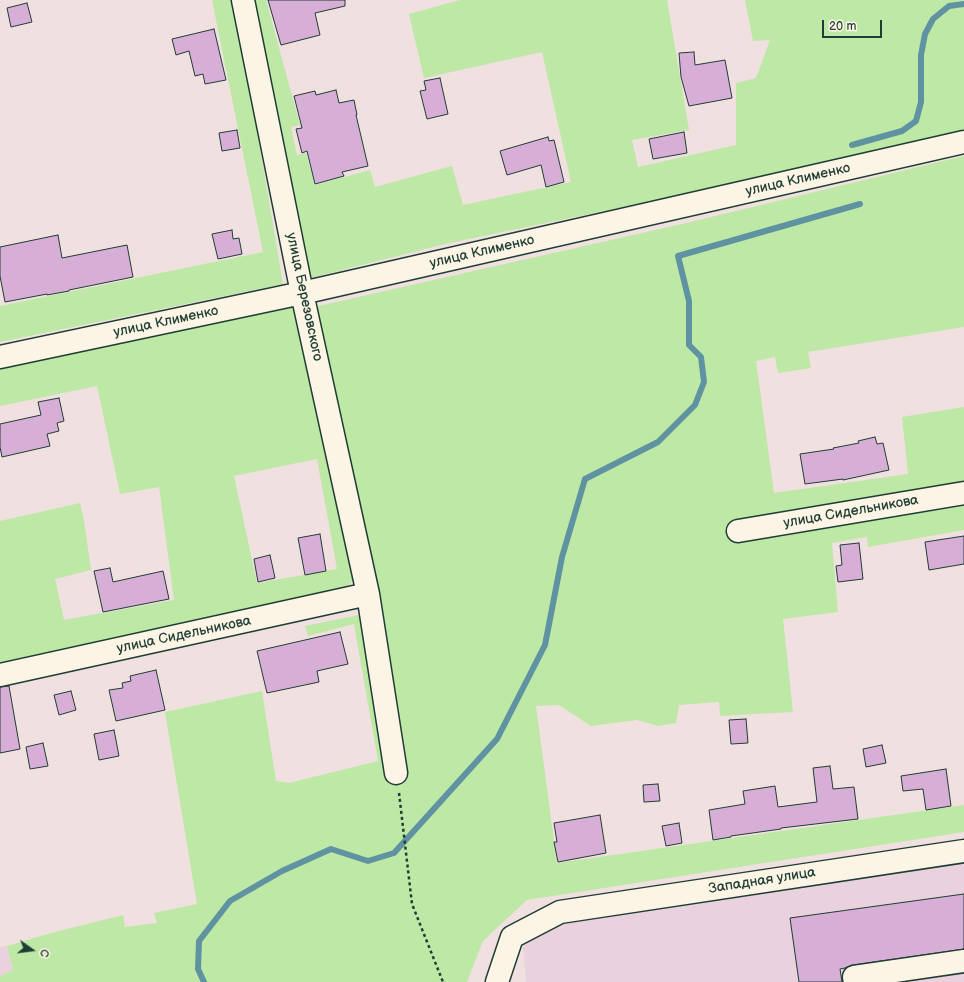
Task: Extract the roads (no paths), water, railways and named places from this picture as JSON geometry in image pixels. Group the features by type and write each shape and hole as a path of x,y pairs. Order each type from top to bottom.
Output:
{"street":[{"name":"улица Березовского","path":"242,0 302,293 368,594 396,772"},
{"name":"улица Клименко","path":"0,357 302,293 964,142"},
{"name":"улица Сидельникова","path":"738,531 964,493"},
{"name":"улица Сидельникова","path":"0,675 368,594"},
{"name":"Западная улица","path":"497,982 512,937 560,912 964,851"},
{"path":"855,982 854,977 964,961"}],"waterway":[{"path":"852,145 902,131 916,121 921,102 921,55 925,34 933,19 949,6 964,4"},
{"path":"204,982 198,969 199,941 230,901 282,871 331,849 368,861 394,853 497,739 545,645 562,557 585,479 658,442 695,405 704,382 701,357 689,345 689,301 678,256 860,204"}]}
